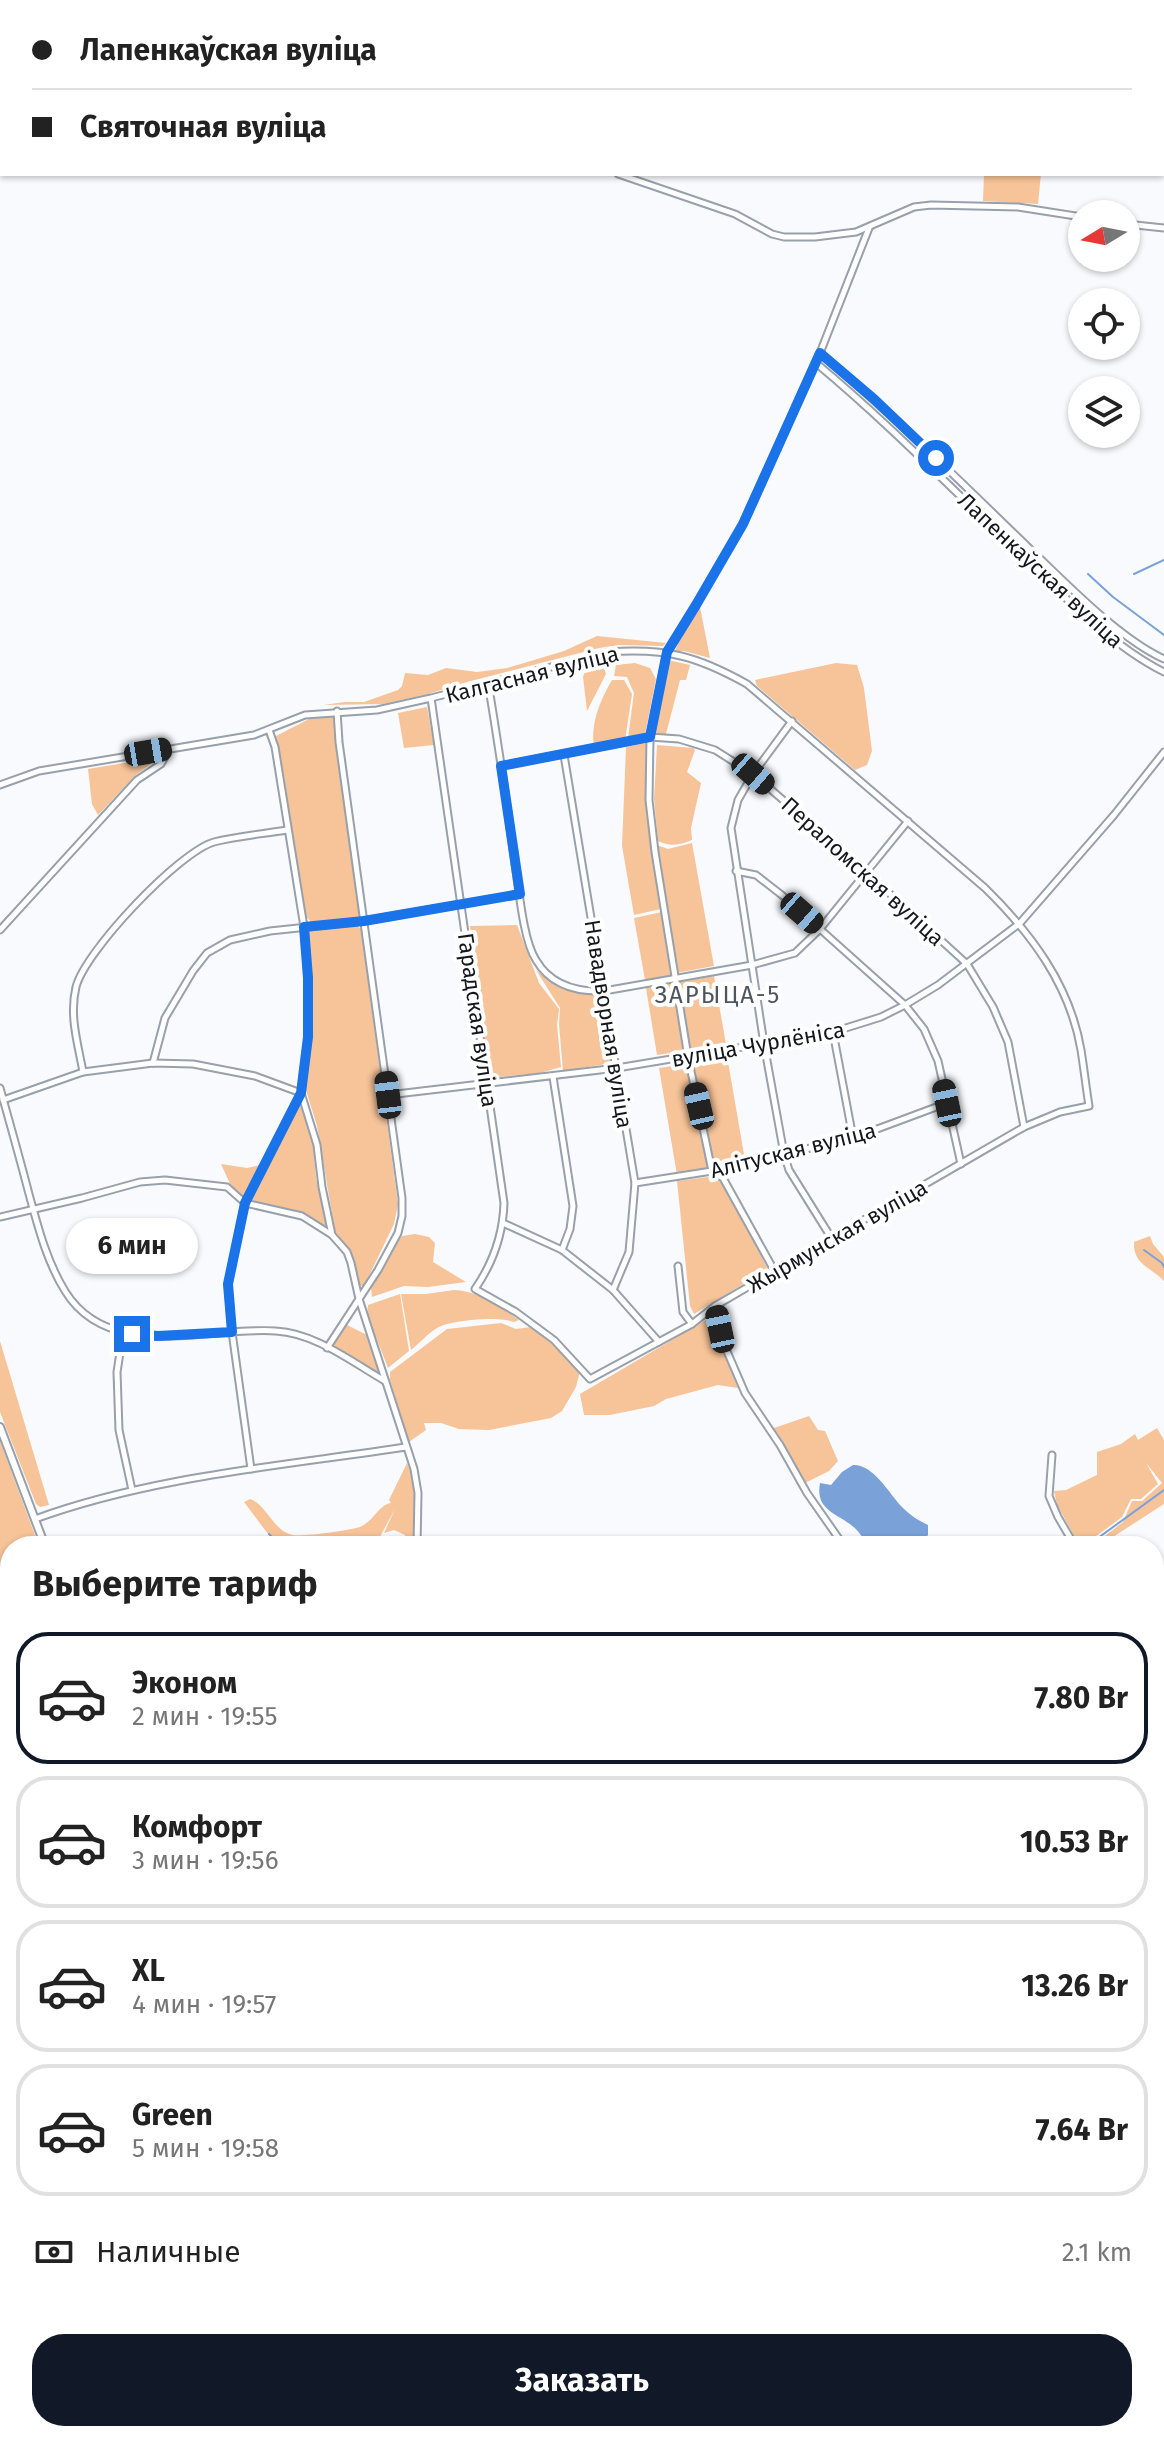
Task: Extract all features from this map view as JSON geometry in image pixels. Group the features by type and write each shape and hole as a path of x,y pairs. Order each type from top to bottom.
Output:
{"street":[{"path":"624,176 735,214 784,237 856,232 914,207 931,205 1018,207 1068,215"},
{"path":"1140,225 1164,228"},
{"path":"775,1272 723,1178 712,1171 688,1057 655,852 649,800 650,737 667,652 743,524 816,363 869,228"},
{"name":"Лапенкаўская вуліца","path":"820,353 874,399 1062,579 1130,638 1164,659"},
{"name":"Лапенкаўская вуліца","path":"816,363 865,405 1051,584 1126,648 1164,672"},
{"name":"Калгасная вуліца","path":"0,785 39,771 254,735 305,715 377,710 609,652 667,652 705,663 747,684 792,721 985,888 1020,923 1061,987 1073,1017 1089,1106"},
{"path":"488,682 531,951 544,972 570,988 604,991 752,965 795,953 820,929 908,821"},
{"name":"Гарадская вуліца","path":"431,698 502,1191 503,1223 487,1271 475,1289 516,1312 554,1340 590,1379"},
{"path":"327,1348 398,1233 402,1216 337,711"},
{"path":"792,721 738,800 731,828 784,1154 789,1170 832,1239"},
{"path":"251,1469 228,1284 245,1203 301,1093 308,1037 304,927 275,747 269,730"},
{"name":"Пераломская вуліца","path":"501,766 650,737 679,739 715,750 753,774 967,964 993,1007 1008,1042 1024,1127"},
{"path":"0,930 137,780 161,764 165,749"},
{"name":"вуліца Чурлёніса","path":"388,1095 617,1068 833,1032 857,1026 905,1005 967,964 1020,923 1164,752"},
{"name":"Навадворная вуліца","path":"564,755 635,1183 629,1252 613,1290"},
{"path":"83,1072 72,1017 76,985 88,962 119,923 189,855 212,843 287,830"},
{"path":"736,871 756,875 905,1005 924,1029 938,1061 961,1164"},
{"path":"153,1063 165,1018 193,971 207,953 230,940 270,931 364,921 520,894"},
{"path":"833,1032 853,1138"},
{"path":"3,1100 83,1072 153,1063 193,1064 255,1076 301,1093"},
{"path":"553,1077 573,1206 570,1229 562,1250"},
{"path":"0,1088 47,1253 66,1293 84,1313 107,1328 123,1333 158,1336 277,1331 306,1337 386,1382"},
{"path":"301,1093 317,1145 332,1235"},
{"name":"Алітуская вуліца","path":"635,1183 712,1171 853,1138 947,1103"},
{"name":"Жырмунская вуліца","path":"590,1379 692,1324 715,1306 1024,1127 1060,1112 1089,1106"},
{"path":"0,1217 140,1182 165,1180 227,1187 245,1203 302,1216 332,1235 347,1252 406,1447 418,1493 417,1536"},
{"path":"503,1223 562,1250 613,1290 659,1342"},
{"path":"678,1266 683,1312 692,1324"},
{"path":"715,1306 726,1349 745,1393 837,1536"},
{"path":"123,1333 117,1372 119,1430 132,1490"},
{"path":"0,1427 41,1536"},
{"path":"35,1519 83,1501 132,1490 406,1447"},
{"path":"1052,1455 1049,1496 1069,1536"}],"shaded area":[{"path":"984,176 1041,176 1038,204 983,201"},
{"path":"700,607 710,658 675,651 685,627"},
{"path":"597,636 666,643 663,646 599,648 383,704 323,705 364,702 398,690 405,673 428,675 446,668 477,672 507,668 564,651"},
{"path":"668,660 690,665 686,680 680,680 666,734 653,736"},
{"path":"598,663 604,667 606,674 587,711 583,677 587,667"},
{"path":"635,663 650,668 656,679 645,735 628,738 634,693 627,677 614,676 616,665"},
{"path":"836,663 857,665 864,688 872,751 867,765 855,770 757,686 755,680"},
{"path":"612,680 624,680 632,694 625,740 594,746 595,720"},
{"path":"427,707 434,745 404,748 398,713"},
{"path":"334,716 360,915 356,919 311,922 305,915 276,736 309,719"},
{"path":"646,743 646,804 661,909 634,915 622,846 626,747"},
{"path":"657,745 695,750 687,772 701,783 691,828 692,840 683,843 671,845 658,841 654,799"},
{"path":"160,757 136,775 98,815 92,804 88,769"},
{"path":"692,843 714,966 676,973 657,845 668,849"},
{"path":"662,912 671,975 645,980 634,918"},
{"path":"356,925 361,929 398,1204 394,1224 364,1286 359,1286 348,1250 335,1231 317,1126 305,1087 311,1034 307,932"},
{"path":"517,925 539,983 559,1009 557,1025 561,1067 540,1073 488,1078 470,926"},
{"path":"536,970 566,990 601,995 612,1063 563,1071 560,1008"},
{"path":"714,976 726,1044 690,1051 678,982"},
{"path":"672,983 684,1051 657,1055 646,988"},
{"path":"727,1056 745,1160 714,1165 693,1062"},
{"path":"687,1064 709,1168 677,1175 659,1068"},
{"path":"300,1101 313,1142 316,1178 327,1223 325,1226 299,1212 250,1203"},
{"path":"221,1164 247,1168 260,1165 243,1199 231,1186"},
{"path":"715,1176 768,1269 694,1314 690,1306 677,1181"},
{"path":"415,1234 429,1237 435,1243 433,1262 466,1282 428,1287 404,1286 372,1297 371,1288 396,1242 402,1236"},
{"path":"1150,1236 1164,1257 1164,1281 1140,1261 1134,1250 1134,1242"},
{"path":"454,1290 481,1296 519,1320 475,1320 444,1325 433,1330 411,1350 401,1294"},
{"path":"400,1294 409,1351 388,1368 367,1314 368,1305"},
{"path":"711,1317 738,1388 718,1385 666,1399 654,1406 610,1415 584,1415 580,1394"},
{"path":"501,1323 516,1329 531,1327 580,1371 576,1387 562,1411 551,1418 489,1430 424,1423 426,1430 409,1442 390,1372 447,1329"},
{"path":"347,1325 367,1335 379,1371 373,1371 332,1346"},
{"path":"0,1341 49,1505 40,1507 36,1504 0,1412"},
{"path":"809,1416 818,1430 825,1431 838,1461 829,1471 805,1483 772,1431"},
{"path":"1157,1428 1164,1440 1164,1504 1114,1536 1105,1536 1123,1522 1132,1501 1142,1501 1162,1483 1146,1463 1158,1484 1141,1499 1131,1499 1122,1517 1096,1536 1074,1536 1057,1505 1054,1491 1066,1490 1097,1475 1097,1452 1121,1444 1135,1434 1138,1440"},
{"path":"0,1441 35,1536 0,1536"},
{"path":"407,1463 415,1493 415,1536 405,1536 394,1530 384,1533 395,1509 380,1536 270,1536 244,1502 250,1499 256,1502 280,1529 293,1535 357,1528 391,1503 389,1500"}],"water":[{"path":"853,1465 874,1474 904,1509 928,1525 928,1535 861,1536 829,1510 820,1495 820,1483 831,1485"}],"waterway":[{"path":"1134,574 1164,560"},
{"path":"1088,574 1164,635"},
{"path":"1144,1250 1164,1267"},
{"path":"1101,1536 1164,1490"}],"district":[{"name":"ЗАРЫЦА-5","path":"718,995"}],"route":[{"path":"132,1334 158,1336 232,1332 228,1284 241,1215 301,1093 308,1037 304,927 364,921 520,894 501,766 650,737 667,652 743,524 820,353 936,458"}]}
